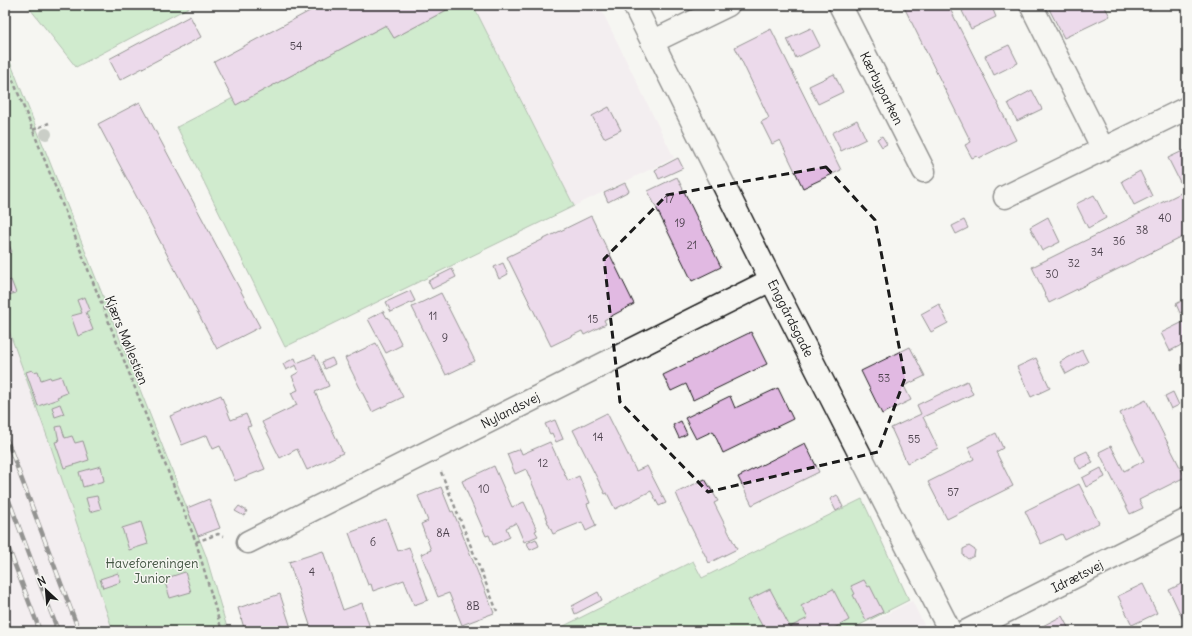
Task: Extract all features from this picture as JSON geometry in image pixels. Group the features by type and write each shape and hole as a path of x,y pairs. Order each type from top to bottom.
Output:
{"street":[{"name":"Enggårdsgade","path":"634,5 771,280 950,631"},
{"path":"652,42 728,5"},
{"name":"Kærbyparken","path":"840,5 924,171"},
{"path":"1031,5 1103,149"},
{"path":"1005,197 1187,108"},
{"name":"Nylandsvej","path":"248,542 771,280"},
{"name":"Idrætsvej","path":"967,631 1187,520"}],"path":[{"name":"Kjærs Møllestien","path":"5,60 196,542 222,631"},
{"path":"33,130 49,123"},
{"path":"432,449 497,611"},
{"path":"196,542 218,534"}],"highlighted area":[{"path":"826,167 875,220 905,378 878,452 708,492 620,402 604,259 667,195"}],"shaded area":[{"path":"473,5 599,5 674,158 574,206"},
{"path":"5,320 51,447 113,631 9,631 5,621"},
{"path":"912,601 927,631 853,631"}],"green space":[{"path":"27,5 193,5 76,67"},
{"path":"456,5 473,5 574,206 285,347 177,127 233,98 237,104 386,25 394,38"},
{"name":"Haveforeningen Junior","path":"5,49 206,556 228,631 113,631 51,447 5,320"},
{"path":"862,499 909,600 848,631 554,631 693,561 702,578"}],"building":[{"path":"321,5 456,5 394,38 386,25 236,105 214,62"},
{"path":"903,5 948,5 1016,140 979,158 977,156 972,158 965,145 971,142"},
{"path":"973,5 991,5 996,17 971,29 962,11"},
{"path":"1047,5 1110,5 1105,7 1110,16 1064,38"},
{"path":"190,16 201,37 120,80 109,59"},
{"path":"811,28 820,46 796,58 787,39"},
{"path":"771,29 841,170 803,188 780,140 772,144 761,122 769,118 735,47"},
{"path":"1009,45 1018,63 994,75 985,56"},
{"path":"834,74 843,92 818,104 809,86"},
{"path":"1032,90 1042,109 1017,121 1008,103"},
{"path":"140,102 260,327 217,349 98,124"},
{"path":"609,107 621,130 604,138 592,116"},
{"path":"857,120 866,139 841,151 832,133"},
{"path":"882,136 887,144 882,147 877,139"},
{"path":"1187,149 1187,179 1180,182 1168,158"},
{"path":"678,158 683,168 659,179 655,170"},
{"path":"1140,171 1152,196 1134,205 1122,181"},
{"path":"677,177 721,267 692,281 648,191"},
{"path":"625,183 629,191 608,202 604,193"},
{"path":"1187,190 1187,235 1049,303 1032,267"},
{"path":"1094,195 1106,218 1088,228 1076,204"},
{"path":"591,216 634,304 604,320 606,324 584,335 582,331 551,346 507,257"},
{"path":"1048,217 1060,242 1042,251 1030,227"},
{"path":"964,220 968,228 956,234 952,226"},
{"path":"7,240 12,252 5,255 5,241"},
{"path":"503,263 508,274 499,279 494,267"},
{"path":"452,269 456,277 432,289 428,281"},
{"path":"11,280 16,293 8,295 5,282"},
{"path":"410,291 415,301 391,312 386,302"},
{"path":"441,293 475,361 446,375 412,307"},
{"path":"85,297 90,310 86,312 93,330 78,336 71,316 82,313 77,300"},
{"path":"1185,299 1187,303 1187,310 1180,313 1176,304"},
{"path":"939,304 948,323 931,332 921,314"},
{"path":"383,311 387,318 388,317 402,345 386,353 368,319"},
{"path":"1185,321 1187,325 1187,342 1170,351 1161,333"},
{"path":"751,332 767,364 693,400 686,384 671,391 663,375"},
{"path":"376,343 403,397 372,412 345,358"},
{"path":"910,347 925,376 904,386 911,400 882,414 861,371"},
{"path":"1082,350 1088,362 1066,374 1060,362"},
{"path":"315,355 329,386 315,392 343,453 307,470 297,449 280,458 262,422 297,405 291,393 298,390 292,376 299,372 296,365 286,370 283,364 295,358 297,363"},
{"path":"332,358 335,364 325,369 322,362"},
{"path":"1036,358 1050,388 1031,397 1017,367"},
{"path":"32,370 33,372 38,371 41,380 61,376 67,393 57,397 58,399 38,406 26,372"},
{"path":"967,381 973,394 923,417 938,448 907,463 891,428 921,414 917,405"},
{"path":"778,388 793,419 723,453 713,431 696,439 685,418 730,396 735,408"},
{"path":"1173,392 1179,405 1171,409 1165,396"},
{"path":"221,395 231,420 246,414 251,426 247,427 265,469 235,481 220,446 213,449 207,435 182,445 170,416"},
{"path":"1146,400 1185,477 1139,500 1143,508 1130,514 1099,452 1111,446 1124,471 1144,461 1120,413"},
{"path":"60,404 64,414 55,417 52,407"},
{"path":"607,413 636,471 647,466 666,503 659,506 651,491 615,509 607,493 605,494 573,430"},
{"path":"555,420 563,439 556,442 552,433 550,434 545,424"},
{"path":"681,421 687,434 679,438 673,425"},
{"path":"61,426 65,438 72,436 75,443 83,441 89,460 64,468 55,442 59,441 56,427"},
{"path":"996,433 1003,448 996,452 1013,486 947,519 928,482 974,459 968,447"},
{"path":"550,442 568,481 579,476 590,503 587,504 596,526 586,531 582,522 553,534 526,469 515,474 507,454 520,449 522,454"},
{"path":"805,443 819,472 752,505 738,477"},
{"path":"1087,451 1093,463 1080,469 1074,457"},
{"path":"101,466 104,481 83,487 79,472"},
{"path":"494,466 512,507 524,502 537,530 535,531 538,536 524,542 516,523 506,528 510,537 493,545 489,535 486,536 462,481"},
{"path":"1101,468 1105,477 1086,487 1082,478"},
{"path":"705,479 718,501 714,503 737,549 709,563 680,505 676,493"},
{"path":"1079,484 1099,523 1065,540 1062,534 1041,544 1025,511"},
{"path":"441,487 451,512 453,511 494,613 462,625 449,593 438,597 421,554 431,550 421,524 428,521 418,496"},
{"path":"837,495 843,507 836,511 830,499"},
{"path":"97,496 101,509 90,512 86,498"},
{"path":"209,499 220,528 198,536 187,508"},
{"path":"239,506 247,511 244,516 235,511"},
{"path":"386,519 398,551 409,547 428,600 414,605 404,580 373,591 371,584 368,585 349,533"},
{"path":"141,522 148,544 129,550 122,528"},
{"path":"536,539 539,546 530,550 527,543"},
{"path":"969,546 975,550 974,556 968,559 963,555 963,549"},
{"path":"323,551 343,610 362,603 371,631 312,631 289,562"},
{"path":"185,572 191,592 170,598 164,579"},
{"path":"118,573 121,582 103,588 100,579"},
{"path":"864,580 868,587 870,586 883,612 866,620 853,595 855,594 851,586"},
{"path":"1187,581 1187,628 1169,590"},
{"path":"1143,584 1157,613 1132,625 1118,596"},
{"path":"770,589 790,627 808,618 801,606 833,589 849,620 829,631 765,631 748,600"},
{"path":"598,592 602,600 575,614 572,606"},
{"path":"280,594 292,631 245,631 238,608"},
{"path":"1062,616 1070,631 1033,631"},
{"path":"127,624 131,631 123,631 121,628"}],"railway":[{"path":"5,435 79,631"},
{"path":"5,490 58,631"},
{"path":"5,539 40,631"}]}
